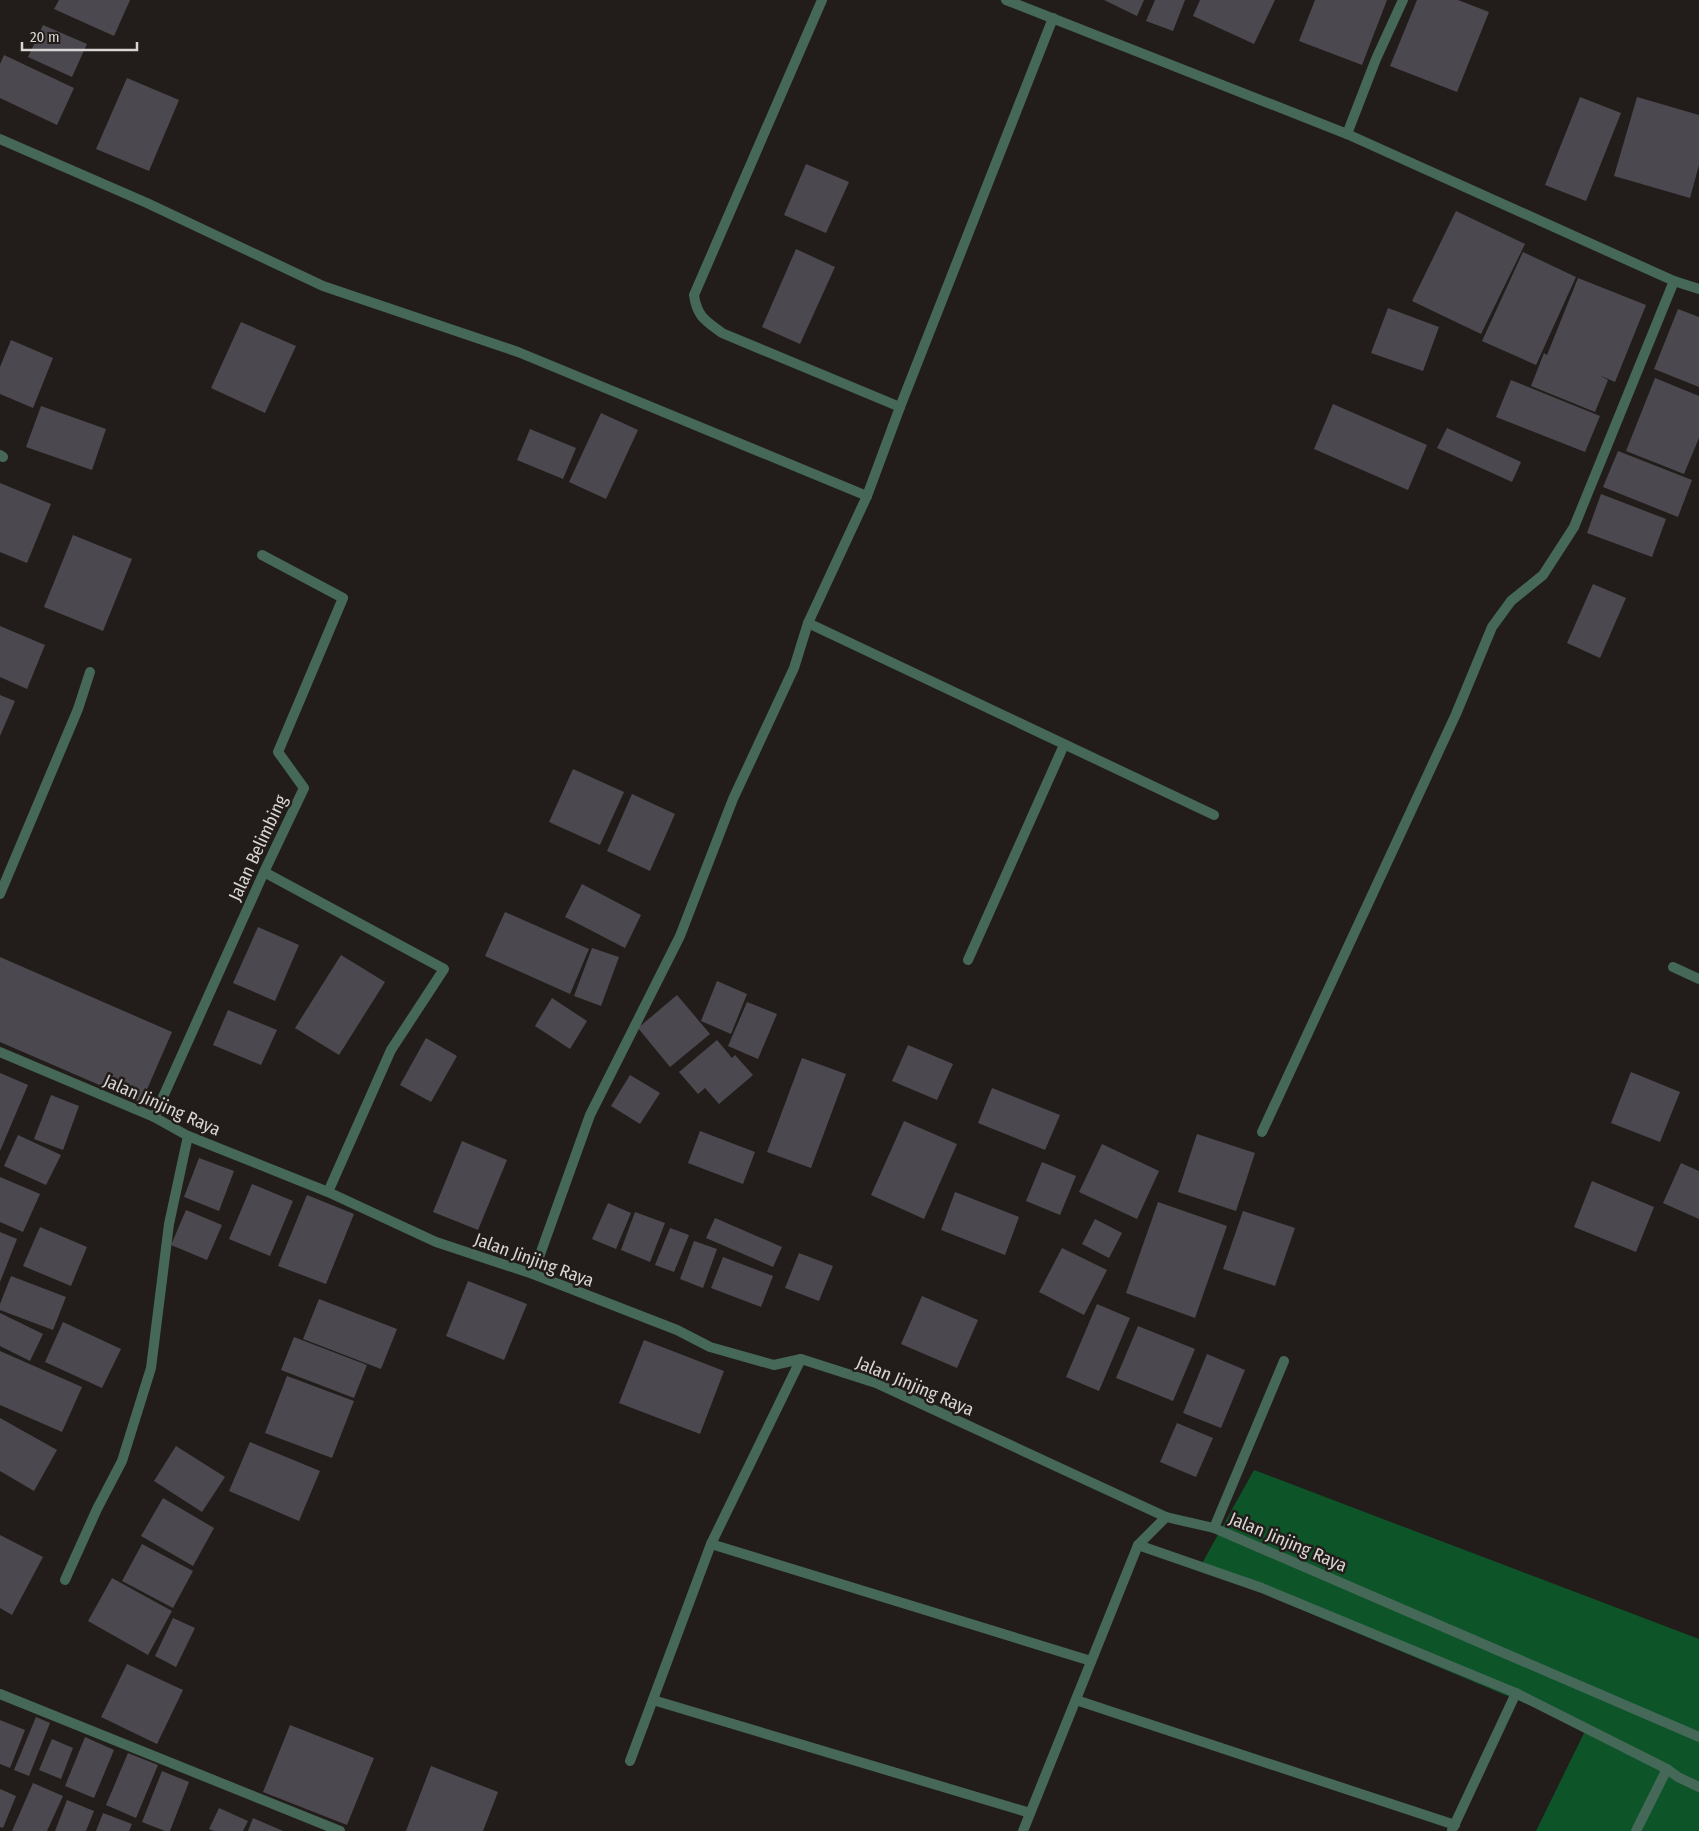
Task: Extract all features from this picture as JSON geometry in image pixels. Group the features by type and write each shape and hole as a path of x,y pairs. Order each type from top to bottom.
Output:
{"street":[{"path":"822,0 694,295 696,309 705,321 722,333 900,408"},
{"path":"1006,0 1347,134 1674,280 1699,289"},
{"path":"1347,134 1376,59 1403,0"},
{"path":"533,1274 590,1115 680,936 733,799 794,668 808,623 868,496 900,408 1053,18"},
{"path":"0,139 146,203 323,286 518,352 868,496"},
{"path":"1262,1132 1456,714 1492,627 1511,601 1543,575 1574,527 1674,280"},
{"name":"Jalan Belimbing","path":"154,1117 264,872 304,788 278,752 343,598 262,555"},
{"path":"808,623 1214,815"},
{"path":"0,894 78,709 90,672"},
{"path":"968,960 1064,745"},
{"path":"264,872 444,969 390,1050 328,1192"},
{"path":"1673,967 1699,979"},
{"name":"Jalan Jinjing Raya","path":"0,1052 154,1117 188,1136 328,1192 436,1242 533,1274 677,1330 710,1346 774,1365 801,1359 876,1383 1166,1517 1214,1528 1699,1737"},
{"path":"65,1580 97,1508 122,1461 151,1368 169,1224 188,1136"},
{"path":"630,1761 711,1544 801,1359"},
{"path":"1214,1528 1284,1361"},
{"path":"1023,1831 1138,1545 1166,1517"},
{"path":"711,1544 1092,1661"},
{"path":"1138,1545 1262,1588 1516,1693 1699,1787"},
{"path":"1076,1700 1453,1828 1516,1693"},
{"path":"0,1694 340,1831"},
{"path":"653,1700 1030,1813"},
{"path":"1636,1831 1667,1769"}],"green space":[{"path":"1254,1470 1699,1639 1699,1831 1536,1831 1586,1729 1200,1567"}],"building":[{"path":"59,0 130,0 114,36 54,9"},
{"path":"1104,0 1144,0 1137,16"},
{"path":"1155,0 1185,0 1173,31 1146,21"},
{"path":"1200,0 1275,0 1254,44 1193,16"},
{"path":"1315,0 1387,0 1362,65 1299,41"},
{"path":"1417,0 1458,0 1489,12 1457,92 1390,66"},
{"path":"43,25 87,44 72,77 28,57"},
{"path":"4,55 74,88 57,125 0,98 0,64"},
{"path":"127,78 179,100 149,171 96,149"},
{"path":"1580,97 1621,113 1586,201 1545,185"},
{"path":"1637,97 1699,115 1699,165 1690,198 1614,176"},
{"path":"806,164 849,182 826,233 784,215"},
{"path":"1456,211 1525,244 1481,334 1412,301"},
{"path":"796,249 835,267 800,344 762,327"},
{"path":"1523,252 1576,277 1536,365 1482,341"},
{"path":"1578,278 1646,305 1615,382 1599,375 1608,380 1595,412 1531,386 1544,353 1547,355"},
{"path":"1388,308 1439,327 1423,371 1371,353"},
{"path":"1678,309 1699,317 1699,387 1654,369"},
{"path":"241,322 296,346 265,413 211,388"},
{"path":"11,340 53,358 33,408 0,394 0,367"},
{"path":"1655,378 1699,396 1699,438 1684,474 1626,451"},
{"path":"1511,380 1600,416 1585,452 1496,417"},
{"path":"1333,404 1427,445 1408,490 1314,449"},
{"path":"41,406 106,429 92,470 26,447"},
{"path":"601,413 638,430 606,499 569,482"},
{"path":"1447,428 1521,462 1512,482 1437,448"},
{"path":"530,429 576,448 563,479 517,460"},
{"path":"1618,451 1692,480 1678,517 1603,487"},
{"path":"0,483 51,504 27,563 0,552"},
{"path":"1601,494 1666,519 1652,557 1587,533"},
{"path":"73,535 132,559 103,631 44,607"},
{"path":"1593,584 1626,598 1600,658 1567,643"},
{"path":"0,626 45,645 27,689 0,677"},
{"path":"0,695 15,701 0,736"},
{"path":"573,769 624,792 600,845 549,822"},
{"path":"632,794 675,814 650,871 607,851"},
{"path":"582,884 641,915 625,948 565,917"},
{"path":"505,912 589,949 570,994 485,956"},
{"path":"258,927 299,945 275,1001 233,983"},
{"path":"592,948 619,957 601,1006 574,996"},
{"path":"341,955 385,982 339,1055 295,1028"},
{"path":"0,957 172,1032 141,1103 0,1042"},
{"path":"717,981 747,994 731,1034 701,1021"},
{"path":"677,995 710,1034 670,1067 638,1028"},
{"path":"552,998 587,1021 570,1049 535,1026"},
{"path":"747,1002 777,1014 758,1059 728,1046"},
{"path":"228,1010 277,1030 261,1065 213,1045"},
{"path":"426,1038 457,1056 431,1102 400,1085"},
{"path":"717,1040 732,1058 735,1055 753,1075 719,1104 705,1088 698,1094 679,1072"},
{"path":"908,1045 953,1064 937,1100 892,1081"},
{"path":"802,1058 846,1074 811,1168 767,1152"},
{"path":"1631,1072 1680,1092 1660,1142 1611,1123"},
{"path":"0,1073 28,1085 0,1151"},
{"path":"630,1075 660,1093 640,1124 611,1106"},
{"path":"992,1088 1060,1115 1045,1150 978,1123"},
{"path":"51,1095 79,1106 63,1150 34,1139"},
{"path":"904,1121 957,1144 924,1219 871,1195"},
{"path":"700,1131 755,1152 743,1184 688,1163"},
{"path":"1197,1134 1255,1153 1236,1211 1178,1192"},
{"path":"18,1135 61,1155 46,1185 4,1166"},
{"path":"462,1141 507,1160 478,1230 433,1212"},
{"path":"1102,1144 1159,1171 1137,1219 1079,1192"},
{"path":"199,1158 234,1171 219,1211 184,1197"},
{"path":"1042,1162 1076,1176 1060,1215 1026,1201"},
{"path":"1681,1163 1699,1171 1699,1219 1663,1203"},
{"path":"0,1177 40,1194 23,1232 0,1222"},
{"path":"1592,1181 1654,1207 1636,1252 1574,1227"},
{"path":"252,1184 293,1201 270,1256 229,1239"},
{"path":"955,1192 1019,1217 1005,1255 941,1230"},
{"path":"307,1195 354,1214 326,1284 278,1266"},
{"path":"1158,1202 1227,1226 1195,1318 1126,1293"},
{"path":"608,1203 631,1213 616,1249 592,1239"},
{"path":"186,1210 222,1225 207,1260 171,1245"},
{"path":"1243,1211 1295,1228 1275,1286 1223,1269"},
{"path":"635,1212 665,1223 650,1262 621,1250"},
{"path":"715,1218 782,1247 773,1267 706,1238"},
{"path":"1095,1219 1122,1233 1109,1258 1082,1244"},
{"path":"40,1227 87,1247 71,1286 23,1266"},
{"path":"670,1228 689,1235 674,1272 655,1265"},
{"path":"0,1232 17,1239 0,1282"},
{"path":"694,1241 717,1249 703,1288 680,1279"},
{"path":"1062,1248 1107,1270 1084,1315 1039,1292"},
{"path":"799,1253 833,1266 819,1301 785,1288"},
{"path":"723,1257 773,1276 761,1307 711,1288"},
{"path":"11,1276 66,1297 53,1330 0,1310 0,1304"},
{"path":"468,1281 527,1304 504,1360 446,1336"},
{"path":"922,1296 978,1320 957,1368 901,1344"},
{"path":"319,1299 397,1329 381,1369 303,1339"},
{"path":"1097,1304 1130,1318 1099,1391 1066,1377"},
{"path":"0,1313 43,1334 30,1361 0,1346"},
{"path":"63,1322 121,1349 102,1388 45,1362"},
{"path":"1138,1326 1195,1349 1173,1401 1116,1378"},
{"path":"294,1337 367,1365 354,1398 281,1370"},
{"path":"644,1340 724,1371 700,1434 619,1403"},
{"path":"0,1351 82,1387 62,1432 0,1405"},
{"path":"1207,1354 1245,1370 1221,1428 1183,1413"},
{"path":"287,1376 354,1401 332,1458 265,1433"},
{"path":"0,1418 57,1450 34,1491 0,1471"},
{"path":"1177,1423 1213,1438 1196,1477 1160,1462"},
{"path":"250,1442 320,1471 299,1521 229,1491"},
{"path":"176,1446 225,1477 202,1512 154,1481"},
{"path":"163,1498 214,1528 193,1566 141,1536"},
{"path":"0,1535 43,1557 12,1615 0,1608"},
{"path":"142,1544 193,1571 173,1608 122,1581"},
{"path":"112,1578 172,1611 148,1655 88,1621"},
{"path":"173,1618 195,1628 176,1667 155,1656"},
{"path":"127,1664 183,1690 157,1744 101,1717"},
{"path":"36,1717 50,1723 29,1776 14,1770"},
{"path":"0,1720 25,1730 10,1768 0,1764"},
{"path":"290,1725 374,1758 347,1825 263,1792"},
{"path":"85,1737 114,1750 94,1798 65,1786"},
{"path":"52,1739 73,1748 61,1779 39,1770"},
{"path":"128,1753 158,1765 136,1818 106,1805"},
{"path":"431,1766 498,1792 483,1831 406,1831"},
{"path":"162,1771 189,1782 170,1831 165,1831 142,1822"},
{"path":"33,1783 63,1796 47,1831 12,1831"},
{"path":"0,1789 16,1796 3,1828 0,1827"},
{"path":"67,1800 94,1811 86,1831 55,1831"},
{"path":"219,1808 248,1821 243,1831 214,1831 209,1829"},
{"path":"103,1813 132,1824 129,1831 96,1831"},
{"path":"253,1818 283,1831 248,1831"}]}
